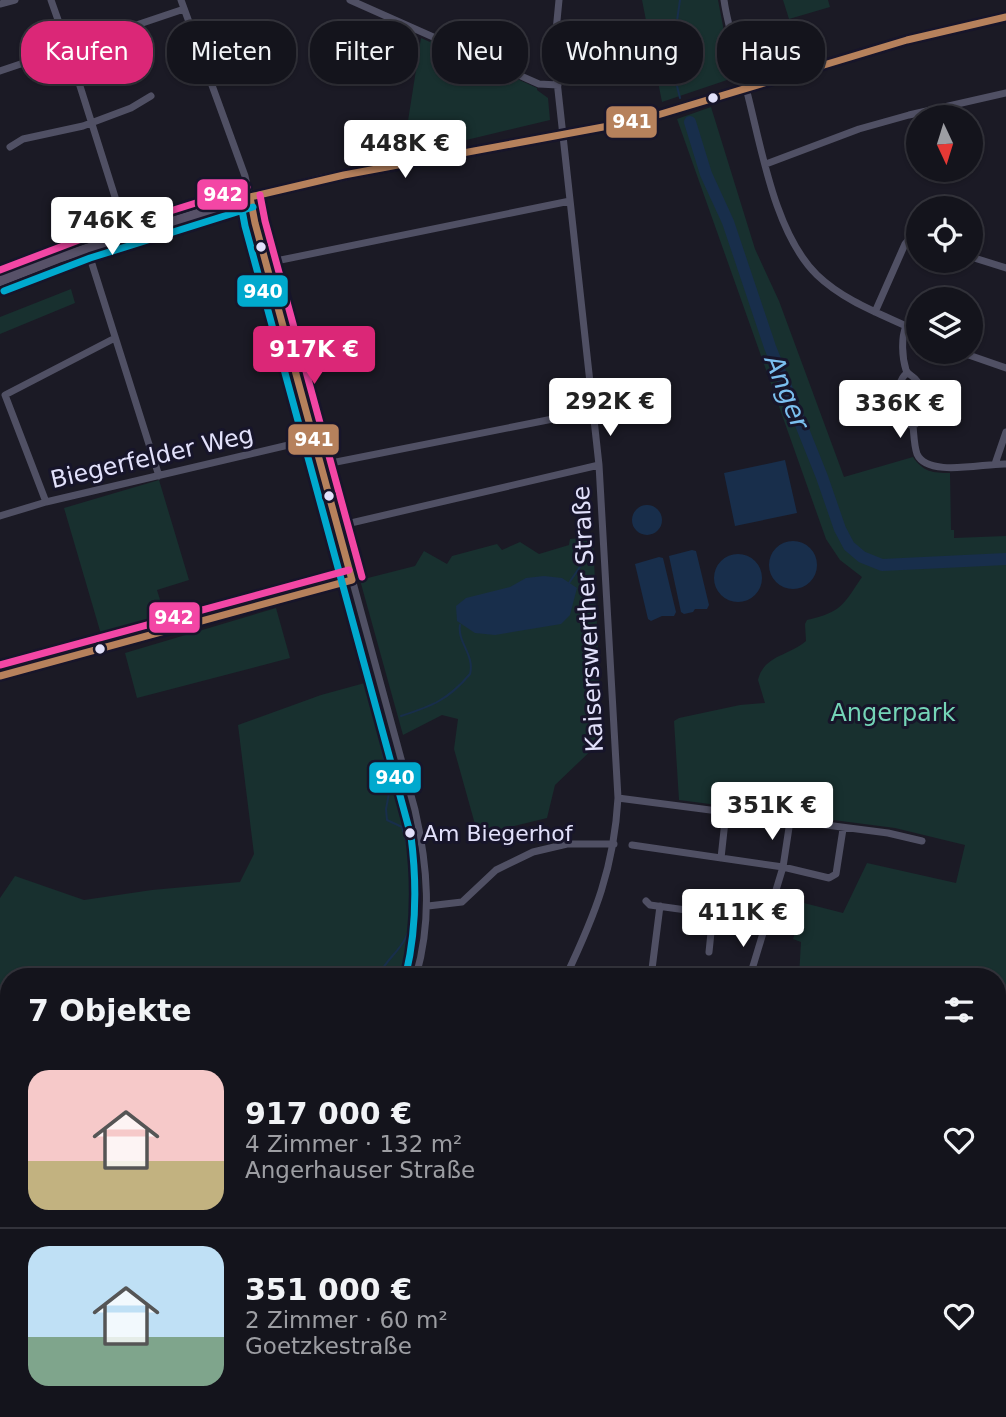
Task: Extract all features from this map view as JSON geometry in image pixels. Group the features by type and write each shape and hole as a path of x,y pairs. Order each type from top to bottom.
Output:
{"main road":[{"path":"0,281 87,248 250,198 320,180 641,120 916,38 1006,17"}],"street":[{"path":"0,5 15,0"},
{"path":"51,0 58,21"},
{"path":"181,0 245,176 266,263 415,810 426,866 428,906 424,944 418,968"},
{"path":"350,0 539,84 558,85"},
{"name":"Kaiserswerther Straße","path":"559,0 555,31 558,85 599,465 618,798 614,844 594,915 570,968"},
{"path":"724,0 766,163 785,224 803,258 816,274 836,291 906,326 902,341 907,373 919,385 923,414 918,424 913,426 906,423 902,416 898,386 901,377 907,373"},
{"path":"148,21 184,9"},
{"path":"0,71 21,64"},
{"path":"80,84 127,235"},
{"path":"766,163 859,129 1006,93"},
{"path":"10,147 23,139 83,126 131,108 151,96"},
{"path":"266,263 570,201"},
{"path":"876,312 906,243"},
{"path":"87,248 159,476"},
{"path":"983,261 1006,268"},
{"path":"46,502 3,395 115,338"},
{"path":"983,360 1006,368"},
{"path":"321,465 593,411"},
{"path":"913,426 917,453 928,465 938,468 1006,464"},
{"path":"995,464 1006,432"},
{"name":"Biegerfelder Weg","path":"0,516 46,502 314,439"},
{"path":"338,526 599,465"},
{"path":"0,676 352,580"},
{"path":"618,798 888,833 922,841"},
{"path":"721,858 726,812"},
{"path":"752,968 783,867 790,821"},
{"path":"632,845 783,867 829,878 834,877 843,829"},
{"path":"428,906 462,902 496,870 533,852 567,844 614,844"},
{"path":"646,901 650,905 766,921"},
{"path":"652,968 660,906"},
{"path":"709,952 713,913"}],"green space":[{"path":"642,0 718,0 722,21 717,21 717,83 662,102 658,84 703,84 703,21 646,21"},
{"path":"783,0 828,0 830,7 789,19"},
{"path":"421,38 432,40 432,84 528,84 537,88 548,98 550,120 458,142 406,149 414,84 418,84"},
{"name":"Angerpark","path":"711,107 755,249 779,301 844,477 913,457 929,471 950,473 951,530 954,530 954,538 1006,536 1006,968 799,968 801,942 793,939 804,903 843,913 867,863 956,883 965,845 895,828 679,800 674,721 740,705 765,703 758,680 766,665 806,641 807,620 835,610 862,577 840,560 826,539 677,119"},
{"path":"71,289 75,303 0,334 0,317"},
{"path":"159,480 189,580 157,590 167,622 103,641 64,508"},
{"path":"593,537 602,740 555,785 547,818 478,835 454,749 458,719 442,715 403,735 360,580 415,566 424,551 447,564 452,556 497,544 502,550 520,542 539,554 569,545 570,539"},
{"path":"276,608 290,658 137,698 125,653"},
{"path":"372,681 391,742 417,848 421,882 416,938 410,968 0,968 0,898 15,876 84,900 152,890 240,882 254,854 238,725 321,695"}],"water":[{"path":"785,460 797,513 735,526 724,473"},
{"path":"647,505 658,509 662,520 658,531 647,535 636,531 632,520 636,509"},
{"path":"793,541 810,548 817,565 810,582 793,589 776,582 769,565 776,548"},
{"path":"696,551 709,605 707,609 695,609 684,614 681,612 669,556"},
{"path":"738,554 755,561 762,578 755,595 738,602 721,595 714,578 721,561"},
{"path":"663,558 676,612 674,616 662,616 651,621 648,619 635,564"},
{"path":"526,578 562,578 577,588 570,615 561,624 495,635 475,633 457,621 456,606 466,598 510,587"}],"waterway":[{"name":"Anger","path":"680,0 671,62 680,98"},
{"name":"Anger","path":"690,122 706,174 728,222 770,347 849,546 862,557 882,565 1006,559"},
{"path":"569,583 588,555 594,553"},
{"path":"401,716 439,701 470,674 470,661 461,637 460,625"},
{"path":"378,730 390,788 387,820 402,827 410,858 411,890"},
{"path":"383,968 404,941 411,912"}],"transit line":[{"name":"941","path":"250,197 344,175 641,120 907,40 1006,17"},
{"name":"942","path":"0,270 84,238 247,187"},
{"name":"942","path":"260,195 362,577"},
{"name":"941","path":"250,197 352,580"},
{"name":"940","path":"240,199 245,226 411,836 415,905 407,968"},
{"name":"940","path":"4,291 90,258 253,207"},
{"name":"942","path":"0,665 349,570"},
{"name":"941","path":"0,676 352,580"}],"place":[{"name":"Am Biegerhof","path":"410,833"}]}
